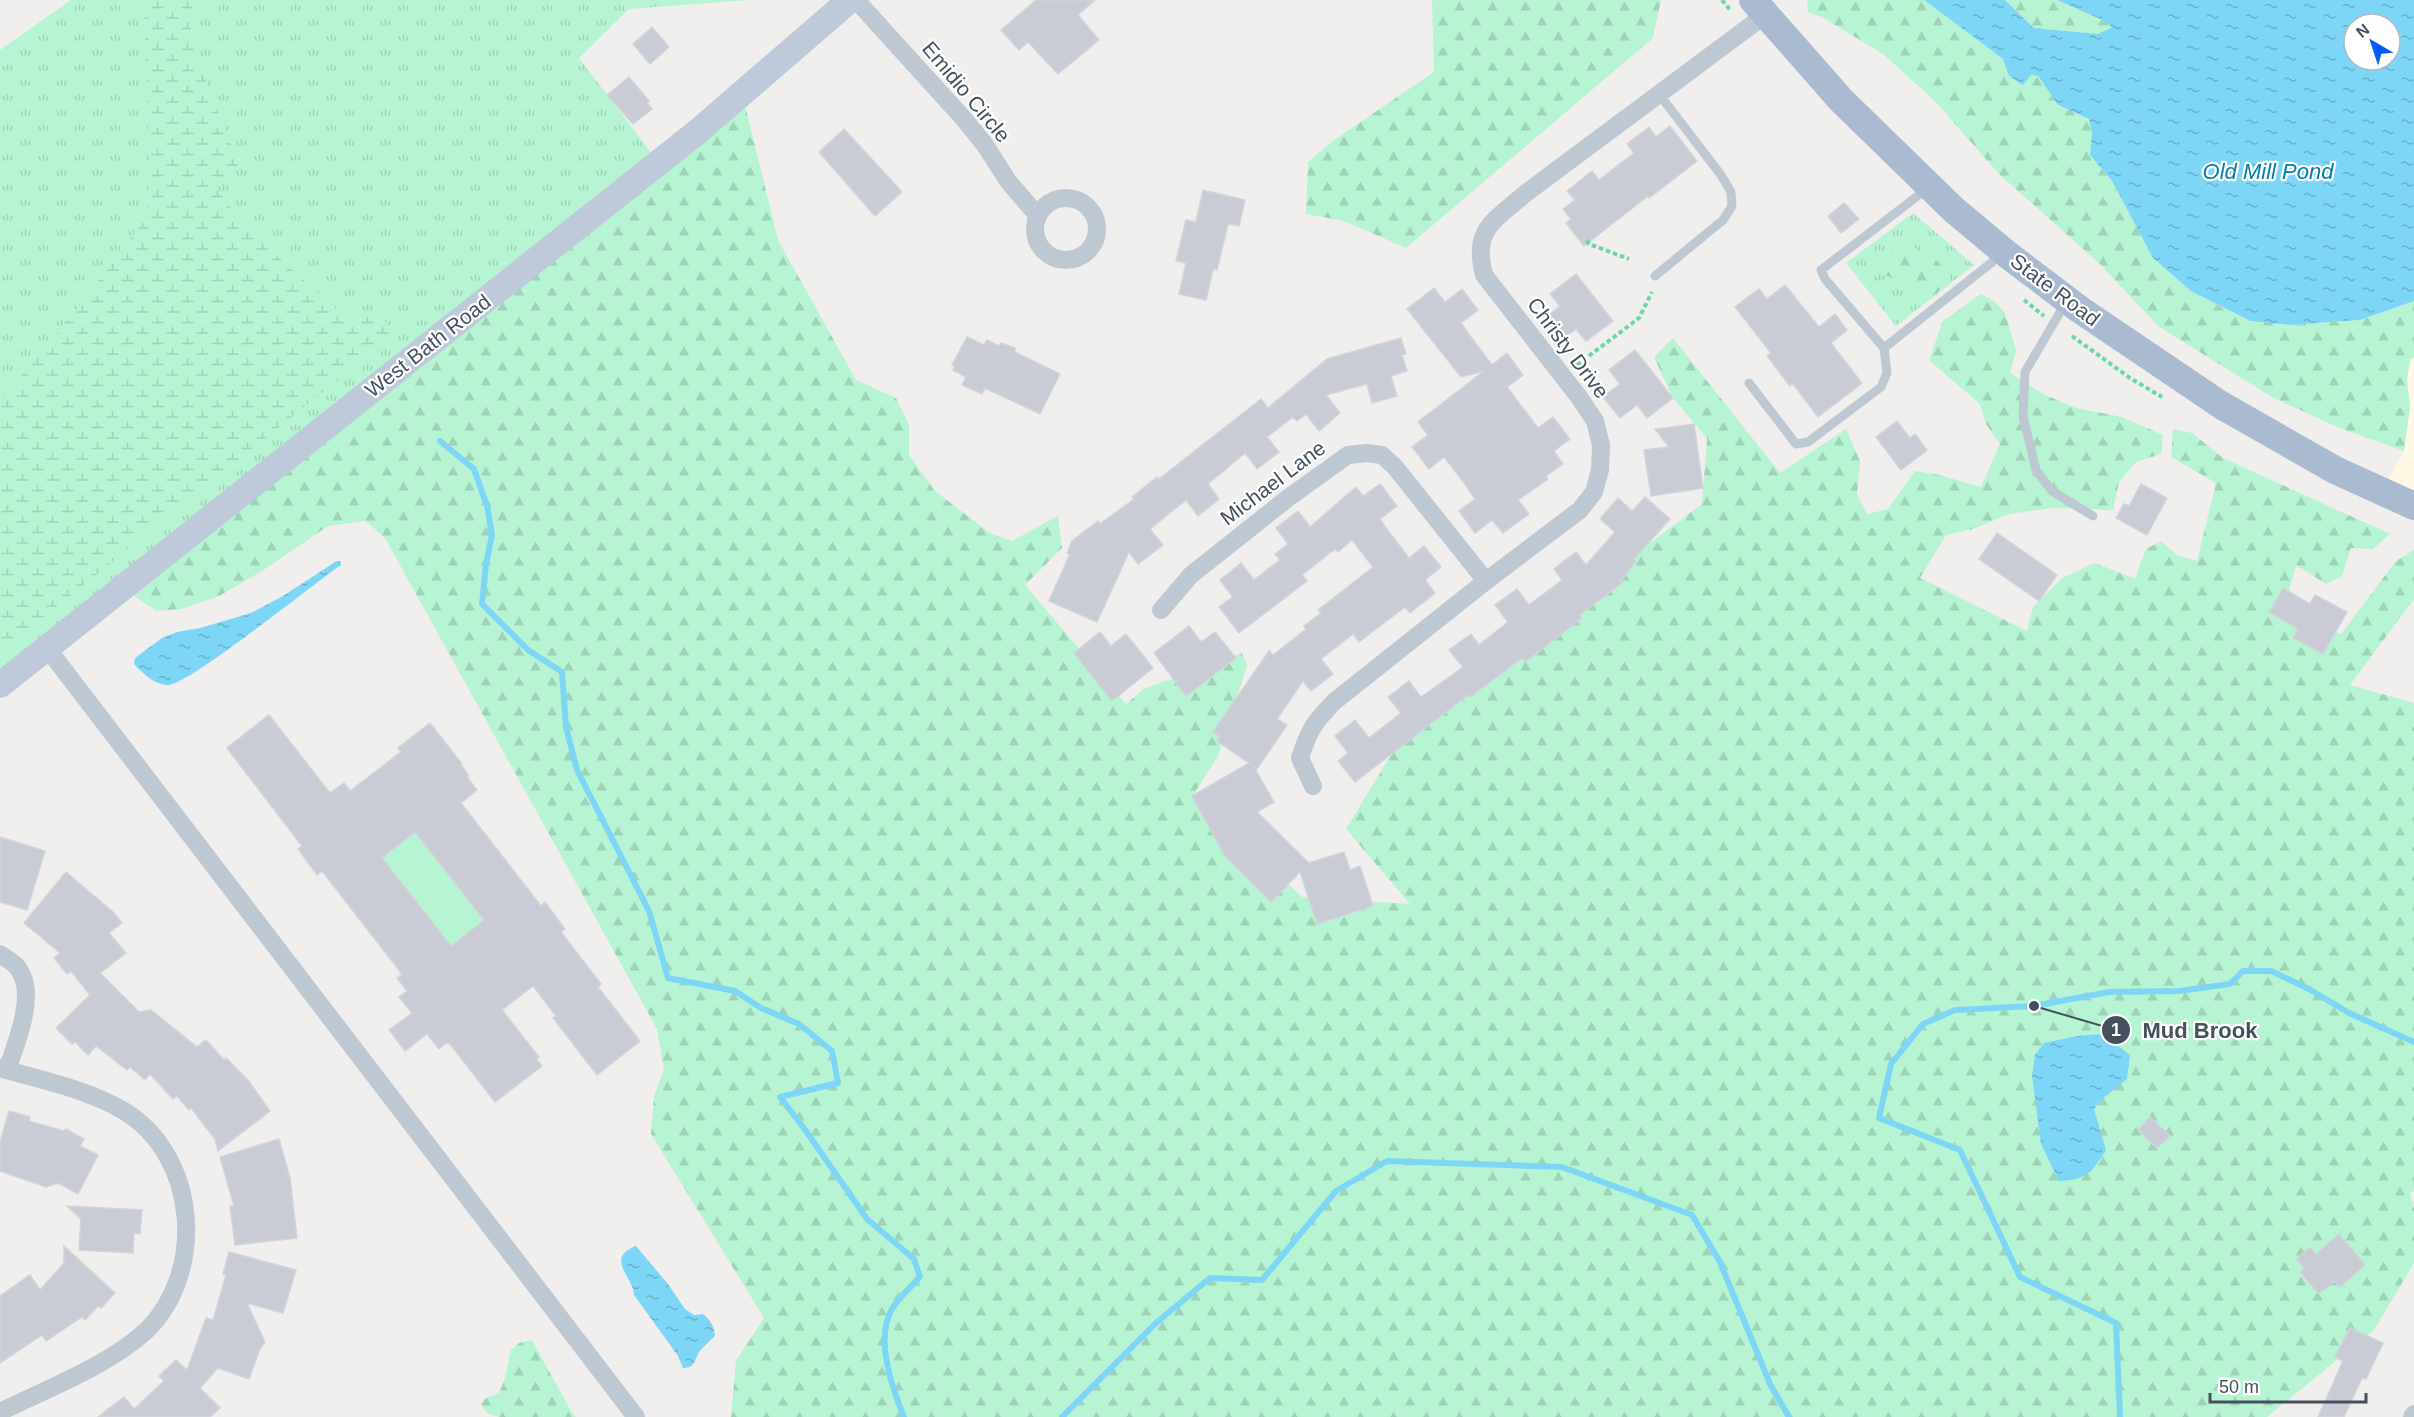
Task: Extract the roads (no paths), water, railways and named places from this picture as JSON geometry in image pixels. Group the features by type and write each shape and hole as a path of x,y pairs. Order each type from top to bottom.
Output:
{"main road":[{"name":"State Road","path":"1759,7 1841,100 1930,187 2004,252 2067,300 2221,405 2335,470 2414,506"}],"street":[{"name":"West Bath Road","path":"0,685 687,141 850,0"},
{"name":"Emidio Circle","path":"856,0 964,119 1008,181 1038,216"},
{"name":"Christy Drive","path":"1313,786 1300,758 1310,729 1320,715 1486,581 1580,510 1594,492 1600,470 1600,445 1595,422 1579,397 1484,275 1479,254 1482,237 1493,222 1526,194 1659,94 1759,7"},
{"name":"Michael Lane","path":"1161,610 1191,575 1288,498 1348,455 1367,453 1382,455 1395,467 1486,581"},
{"path":"46,648 636,1417"},
{"path":"0,954 14,963 21,973 27,992 17,1041 4,1069 104,1101 124,1111 143,1126 160,1146 177,1177 184,1205 187,1234 184,1260 178,1282 164,1308 147,1329 109,1358 0,1412"}],"lane":[{"path":"1655,276 1723,220 1732,206 1731,192 1721,175 1659,94"},
{"path":"1749,383 1796,444 1808,442 1881,387 1887,373 1884,348 1825,279 1821,270 1930,187"},
{"path":"1884,348 2004,252"},
{"path":"2067,300 2025,372 2023,416 2036,470 2052,491 2093,516"}],"water":[{"name":"Old Mill Pond","path":"1924,0 2005,0 2034,28 2098,34 2112,27 2098,18 2057,0 2414,0 2414,301 2360,320 2290,325 2250,321 2191,291 2153,258 2112,181 2090,155 2092,133 2089,119 2058,105 2038,76 2031,75 2023,85 2009,76 2003,59"},
{"path":"340,561 341,565 252,632 180,681 168,685 158,683 134,664 135,658 162,638 251,613"},
{"path":"2098,1034 2108,1038 2130,1055 2127,1079 2102,1099 2094,1109 2106,1150 2101,1158 2082,1177 2059,1181 2041,1144 2032,1076 2035,1055 2044,1043"},
{"path":"636,1246 668,1284 685,1309 694,1315 703,1314 713,1326 715,1336 687,1368 683,1368 678,1356 634,1295 623,1269 622,1256"}],"waterway":[{"path":"440,441 474,469 487,506 492,535 482,604 528,650 562,672 566,727 577,770 649,911 668,978 735,991 761,1008 799,1024 832,1051 838,1083 780,1097 867,1219 914,1259 920,1277 892,1309 885,1334 890,1378 904,1417"},
{"path":"2120,1417 2116,1323 2020,1277 1960,1150 1879,1118 1891,1064 1923,1024 1955,1010 2034,1006 2109,992 2179,991 2230,984 2243,971 2271,971 2309,989 2349,1013 2414,1042"},
{"path":"1062,1417 1156,1323 1210,1278 1262,1280 1336,1191 1387,1161 1562,1167 1692,1215 1720,1262 1770,1384 1789,1417"}],"place":[{"name":"Mud Brook","path":"2034,1006"}]}
